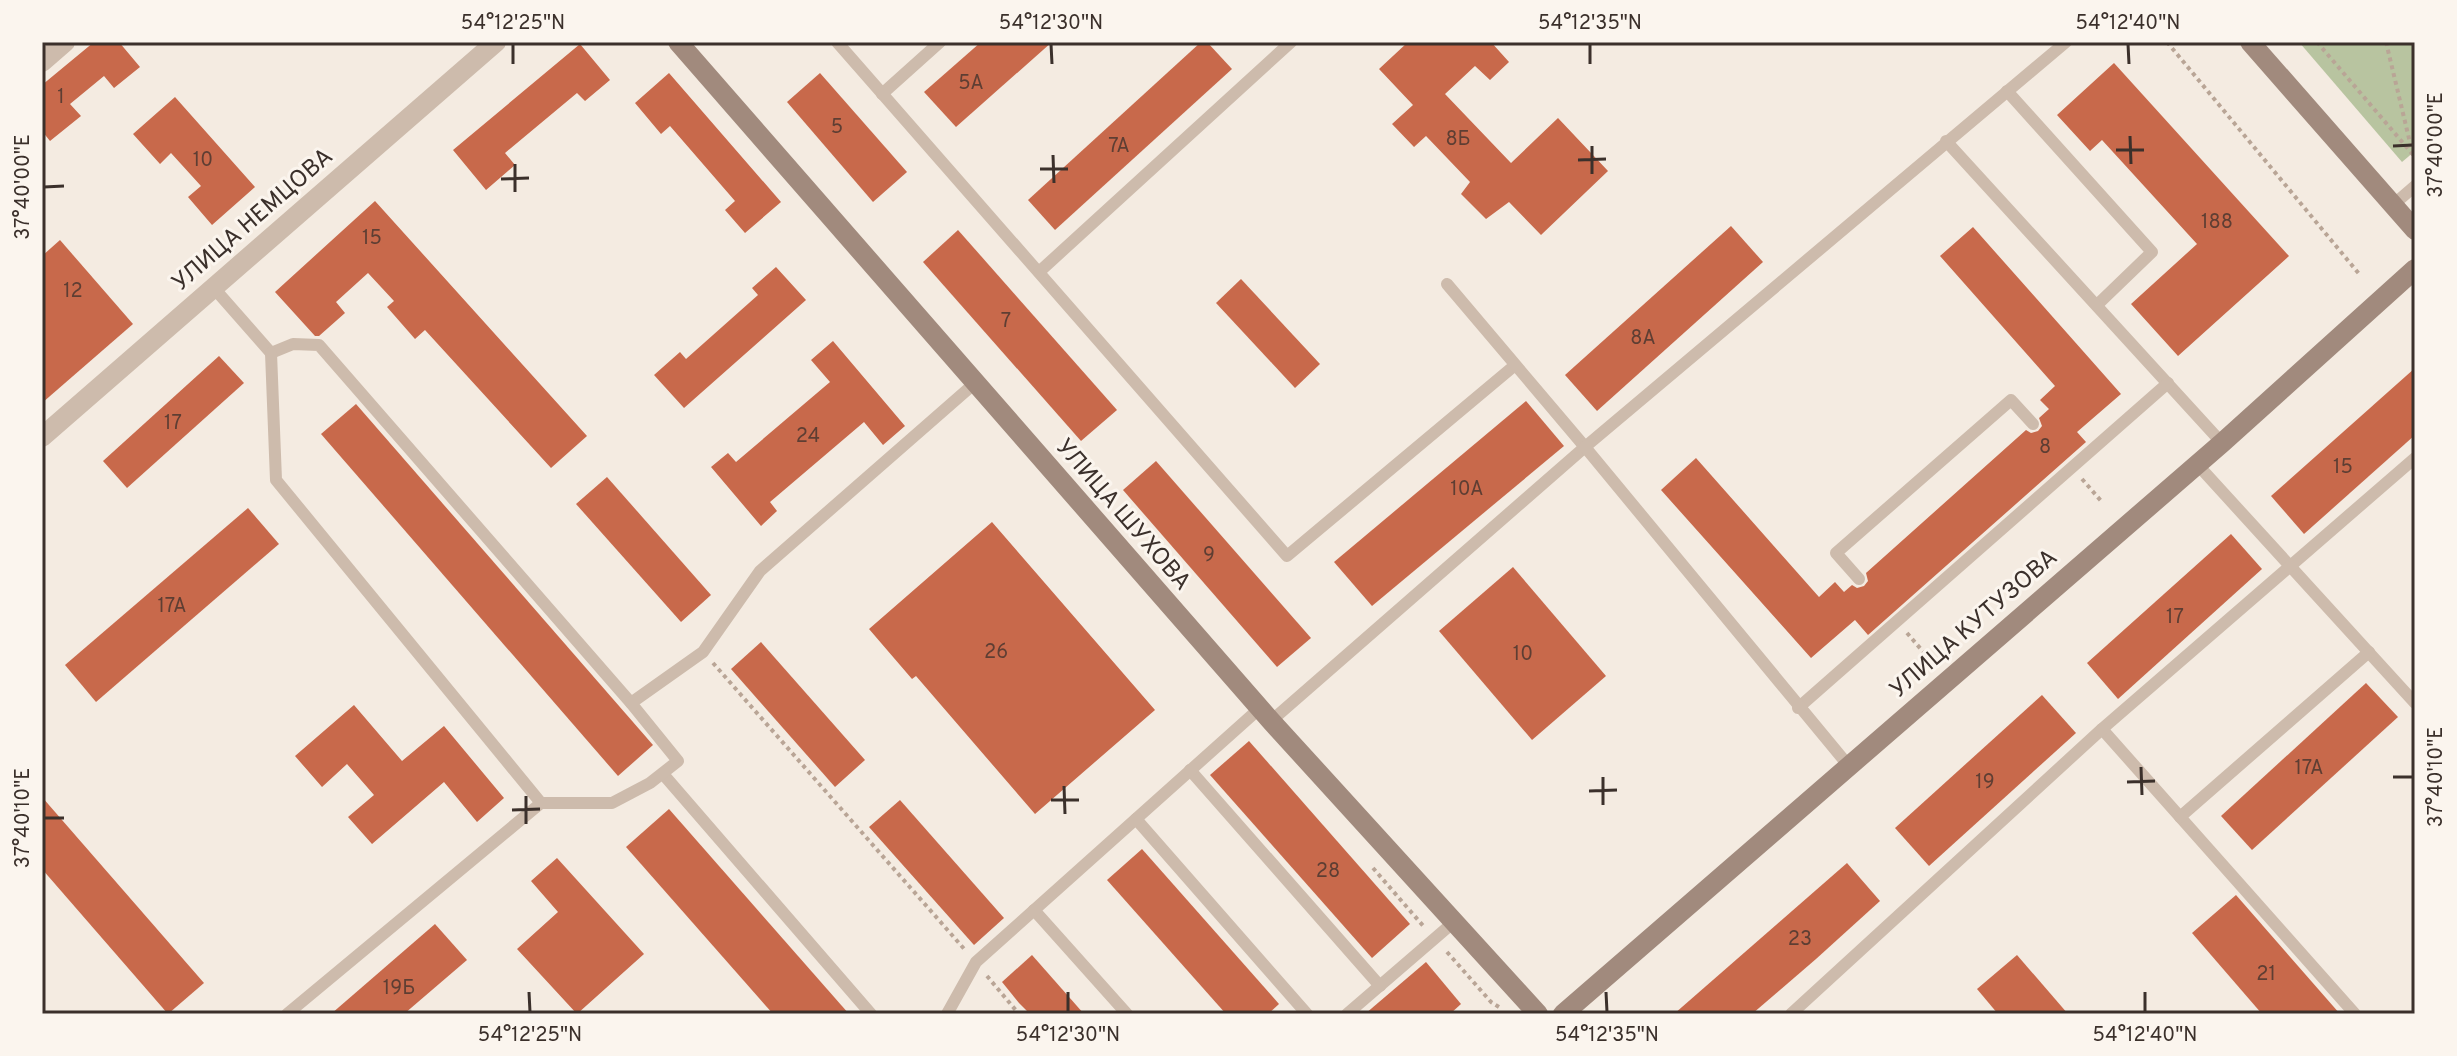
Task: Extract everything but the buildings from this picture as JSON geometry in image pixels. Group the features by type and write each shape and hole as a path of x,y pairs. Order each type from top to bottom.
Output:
{"main road":[{"name":"УЛИЦА ШУХОВА","path":"678,42 1266,714 1538,1014"},
{"path":"2250,42 2415,230"},
{"name":"УЛИЦА КУТУЗОВА","path":"1572,1011 1848,765 2222,443 2415,269"}],"street":[{"path":"42,62 65,42"},
{"name":"УЛИЦА НЕМЦОВА","path":"42,437 496,42"}],"lane":[{"path":"837,42 1287,556 1514,366"},
{"path":"882,94 940,42"},
{"path":"1039,272 1291,42"},
{"path":"947,1014 976,962 1190,770 1266,714 2066,42"},
{"path":"2007,91 2152,252 2097,305"},
{"path":"1946,141 2222,443"},
{"path":"2393,205 2415,186"},
{"path":"1447,284 1848,765"},
{"path":"213,287 271,353 276,480 541,803"},
{"path":"271,353 293,344 319,345 678,761 650,783 612,803 541,803 287,1014"},
{"path":"631,703 703,652 760,571 975,383"},
{"path":"1798,708 1894,618 2069,464 2168,383"},
{"path":"1859,579 1836,553 2011,400 2033,424"},
{"path":"1791,1014 2102,729 2415,458"},
{"path":"2197,464 2415,703"},
{"path":"2180,817 2369,652"},
{"path":"2102,729 2355,1014"},
{"path":"1190,770 1380,986"},
{"path":"663,774 871,1014"},
{"path":"1136,819 1307,1014"},
{"path":"1034,910 1127,1014"},
{"path":"1347,1014 1455,921"}],"path":[{"path":"2167,42 2360,275"},
{"path":"2317,42 2414,155"},
{"path":"2386,42 2414,155"},
{"path":"2069,464 2102,502"},
{"path":"1894,618 1926,655"},
{"path":"703,652 1019,1014"}],"green space":[{"path":"2299,42 2415,42 2415,151 2402,162"}]}
